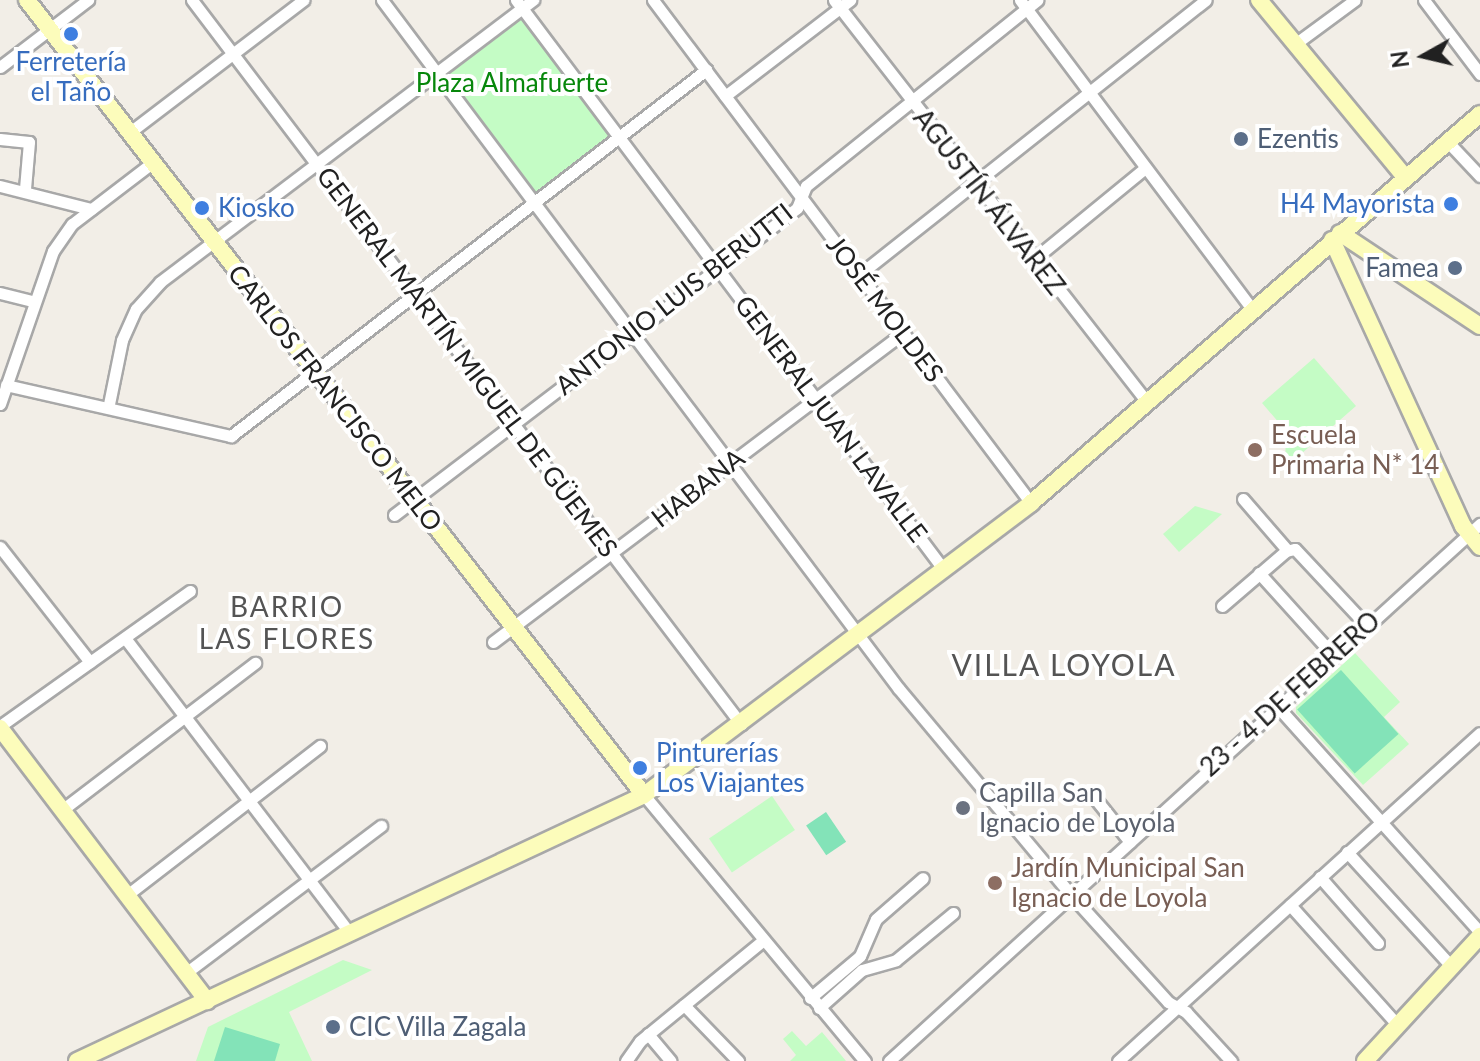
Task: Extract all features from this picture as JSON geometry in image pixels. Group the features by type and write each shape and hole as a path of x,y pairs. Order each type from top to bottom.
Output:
{"street":[{"name":"CARLOS FRANCISCO MELO","path":"27,0 644,795"},
{"path":"0,67 88,0"},
{"name":"GENERAL MARTÍN MIGUEL DE GÜEMES","path":"192,0 317,160 512,425 741,724"},
{"path":"130,132 303,0"},
{"path":"382,0 859,636 1072,896 1231,1061"},
{"path":"109,404 122,340 136,309 160,282 317,160 436,73 519,4 533,0"},
{"name":"JOSÉ MOLDES","path":"653,0 1031,503"},
{"path":"725,96 837,4 850,0"},
{"name":"ANTONIO LUIS BERUTTI","path":"394,515 797,208 806,186 1023,4 1037,0"},
{"path":"860,274 1206,0"},
{"path":"1259,0 1405,177"},
{"path":"1295,44 1355,0"},
{"path":"1424,0 1480,74"},
{"name":"GENERAL JUAN LAVALLE","path":"519,4 944,570"},
{"name":"AGUSTÍN ÁLVAREZ","path":"837,4 909,102 1147,402"},
{"path":"1023,4 1252,309"},
{"path":"6,385 109,404 231,436 415,290 620,139 706,70"},
{"path":"77,1061 644,795 859,636 1031,503 1480,114"},
{"path":"0,139 29,142 25,189"},
{"path":"1447,141 1480,176"},
{"path":"0,402 53,251 72,224 153,162"},
{"path":"1034,259 1145,168"},
{"path":"0,186 25,189 91,209"},
{"path":"1336,236 1480,326"},
{"path":"1336,236 1480,547"},
{"path":"0,293 33,301"},
{"name":"HABANA","path":"493,642 903,333"},
{"path":"1243,499 1287,550 1301,554 1366,625"},
{"name":"23 - 4 DE FEBRERO","path":"889,1061 1474,529"},
{"path":"0,547 90,662"},
{"path":"1222,606 1287,550"},
{"path":"1259,573 1333,655"},
{"path":"190,591 0,727 207,1001"},
{"path":"125,638 350,933"},
{"path":"62,810 255,663"},
{"path":"1277,706 1480,934 1396,1023 1365,1061"},
{"path":"1118,1061 1480,733"},
{"path":"127,895 320,746"},
{"path":"1090,792 1130,842"},
{"path":"644,795 762,941 865,1061"},
{"path":"187,972 381,826"},
{"path":"1347,852 1452,967"},
{"path":"1320,877 1378,943"},
{"path":"810,998 860,956 876,919 923,878"},
{"path":"1290,905 1396,1023"},
{"path":"819,1008 862,970 896,960 953,913"},
{"path":"626,1061 648,1034 762,941"},
{"path":"684,1005 738,1061"},
{"path":"648,1034 671,1061"}],"green space":[{"name":"Plaza Almafuerte","path":"522,13 613,138 531,198 440,72"},
{"path":"1314,358 1356,406 1285,468 1286,431 1262,403"},
{"path":"1195,506 1222,514 1179,552 1163,534"},
{"path":"1355,653 1400,702 1384,717 1409,744 1363,785 1296,713 1296,707"},
{"path":"1341,670 1399,734 1355,773 1297,709"},
{"path":"772,796 795,830 732,872 709,838"},
{"path":"826,812 846,842 826,855 806,825"},
{"path":"343,960 372,970 289,1012 312,1061 196,1061 208,1027"},
{"path":"225,1027 280,1044 275,1061 214,1061"},
{"path":"792,1031 806,1046 822,1032 846,1061 790,1061 796,1055 783,1039"}],"place":[{"name":"Ferretería el Taño","path":"71,34"},
{"name":"Ezentis","path":"1241,139"},
{"name":"H4 Mayorista","path":"1451,204"},
{"name":"Kiosko","path":"202,208"},
{"name":"Famea","path":"1455,268"},
{"name":"Escuela Primaria N* 14","path":"1255,450"},
{"name":"Pinturerías Los Viajantes","path":"640,768"},
{"name":"Capilla San Ignacio de Loyola","path":"963,808"},
{"name":"Jardín Municipal San Ignacio de Loyola","path":"995,883"},
{"name":"CIC Villa Zagala","path":"333,1027"}],"district":[{"name":"BARRIO LAS FLORES","path":"287,622"},
{"name":"VILLA LOYOLA","path":"1064,664"}]}
